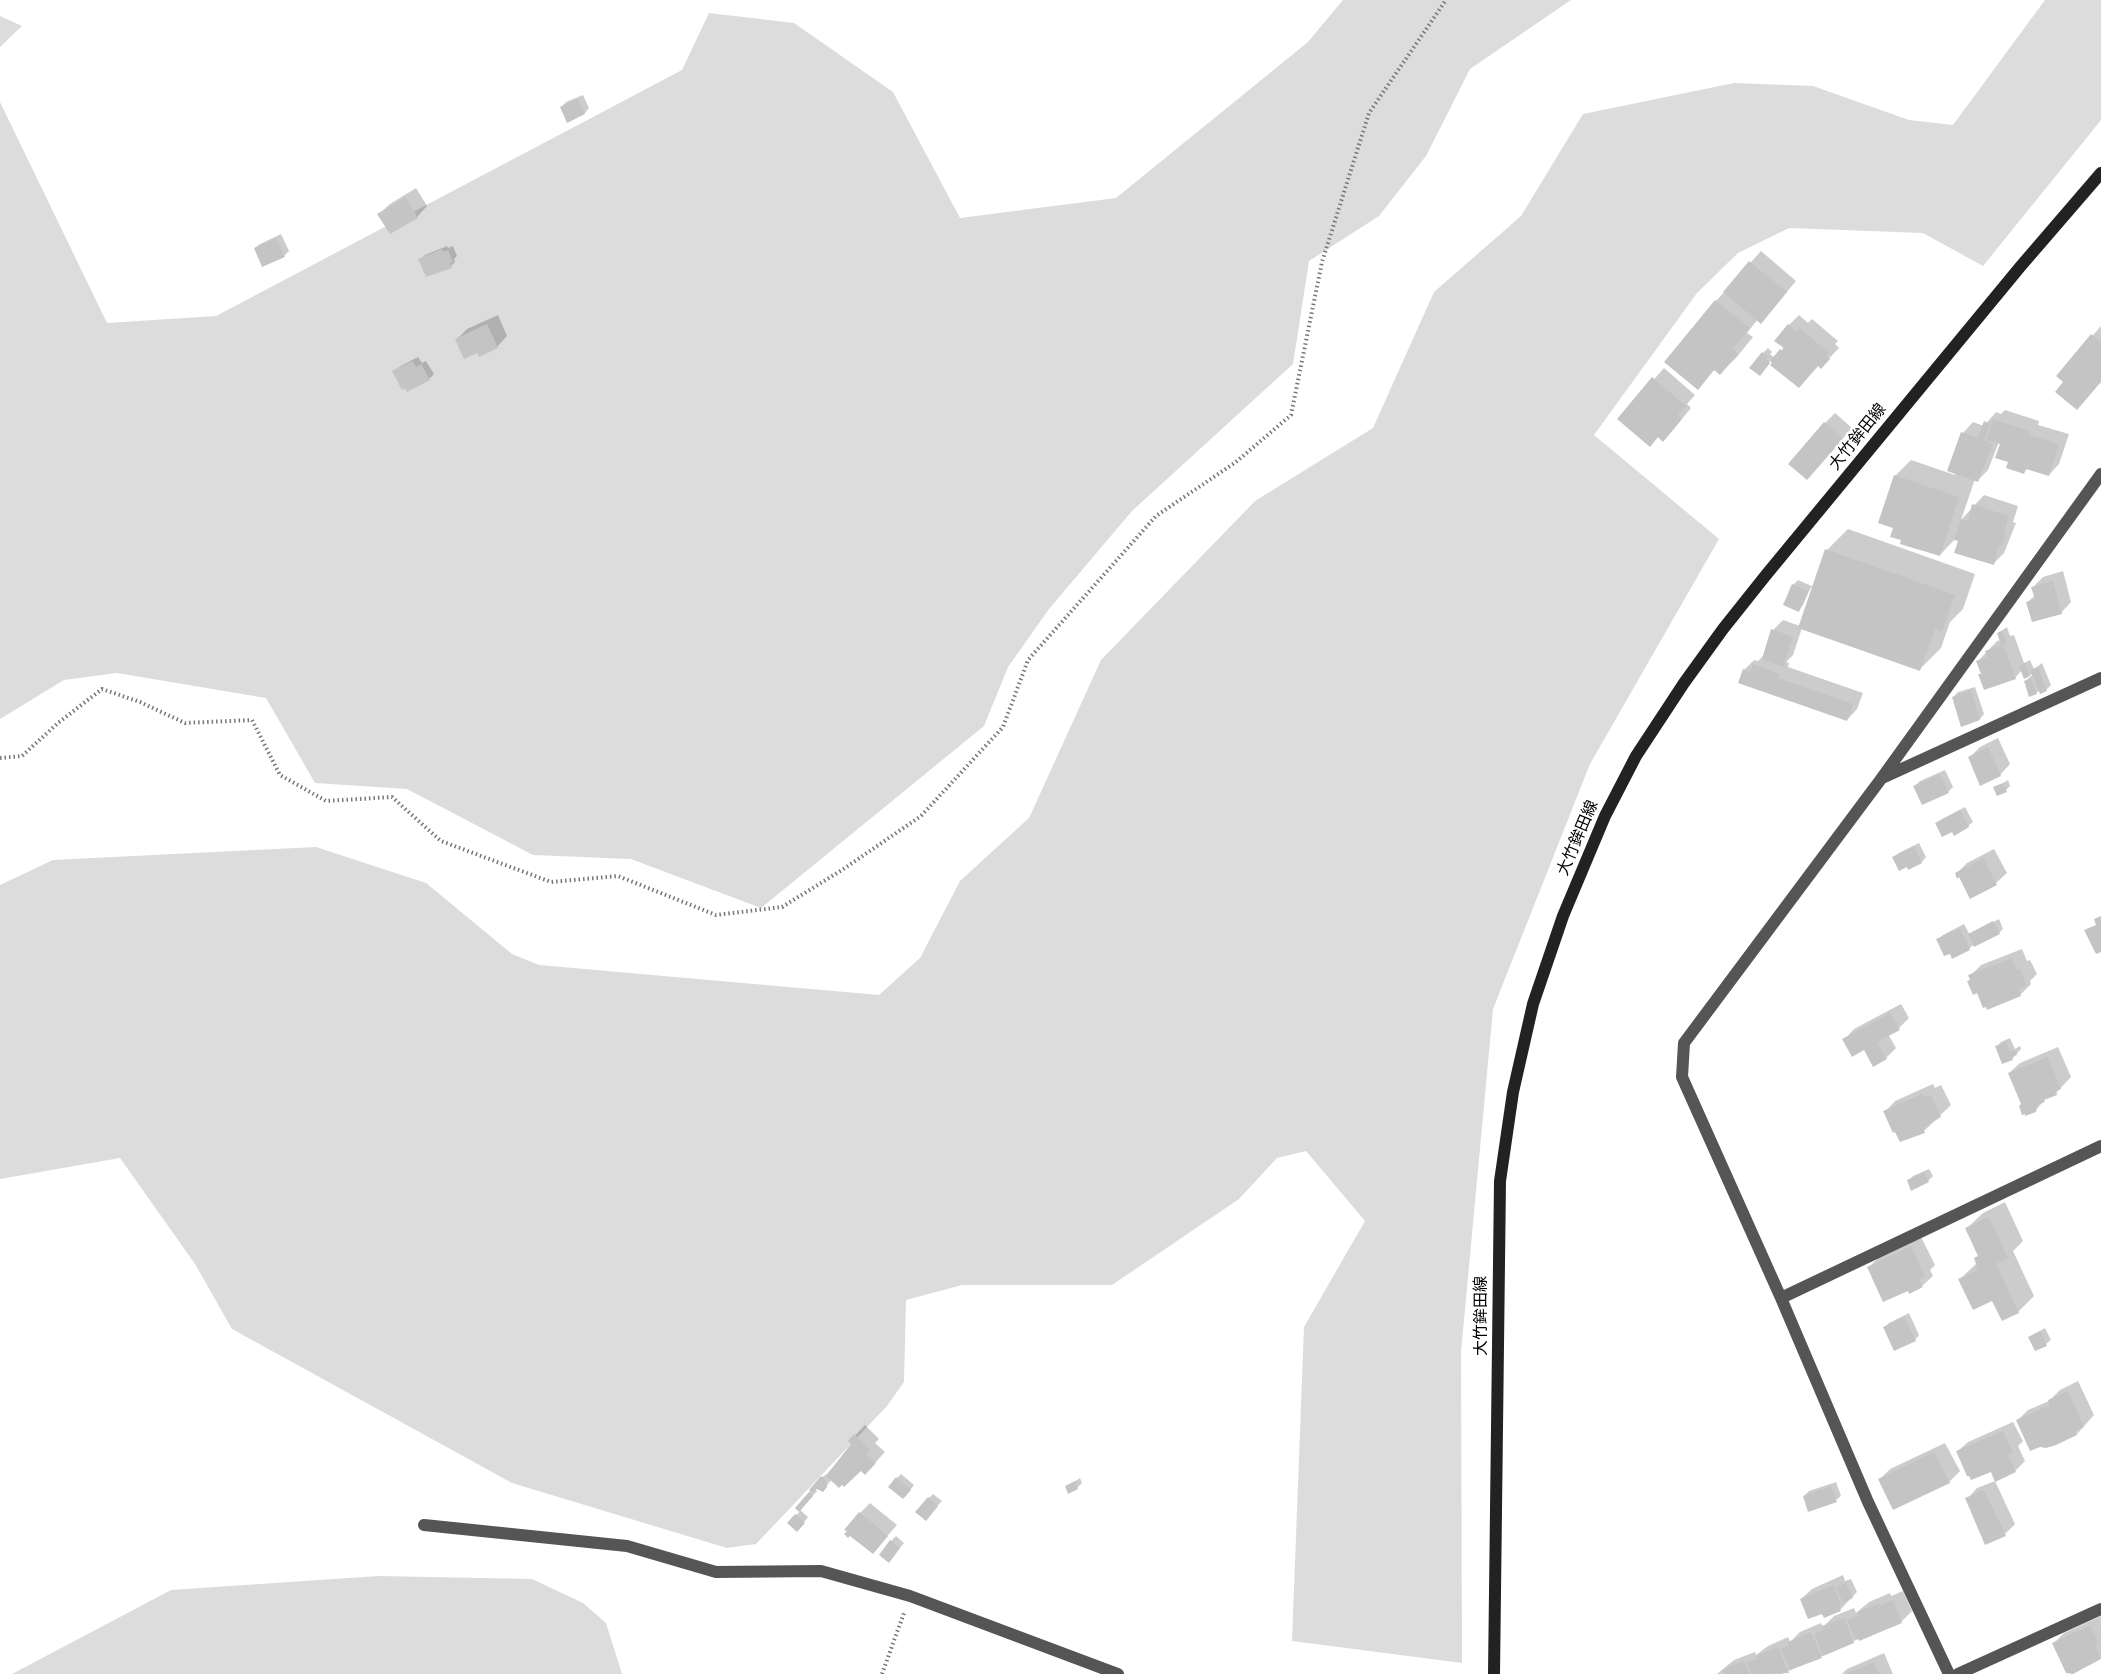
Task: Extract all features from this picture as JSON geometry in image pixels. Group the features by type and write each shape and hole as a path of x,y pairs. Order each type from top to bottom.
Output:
{"main road":[{"name":"大竹鉾田線","path":"1494,1674 1500,1181 1513,1092 1533,1004 1563,916 1605,816 1636,756 1723,629 2019,267 2101,173"}],"street":[{"path":"1949,1674 1868,1502 1781,1298 1682,1077 1684,1043 1881,779 2101,474"},
{"path":"1881,779 2101,678"},
{"path":"1781,1298 2101,1146"},
{"path":"424,1525 627,1546 716,1572 821,1571 910,1596 1118,1674"},
{"path":"1958,1674 2101,1609"}],"path":[{"path":"0,758 22,756 58,723 102,689 140,702 185,723 252,720 280,775 326,801 392,797 441,841 551,882 618,876 716,915 782,907 842,870 921,816 1003,727 1028,660 1156,516 1236,462 1291,415 1322,262 1369,113 1446,0"},
{"path":"882,1674 910,1596"}],"shaded area":[{"path":"1343,0 1571,0 1470,69 1426,156 1379,216 1309,261 1293,364 1132,511 1049,609 1008,667 984,726 761,908 631,859 533,855 407,789 315,783 266,698 117,673 64,680 0,719 0,102 107,323 216,316 682,70 709,13 794,23 893,92 960,218 1116,198 1308,42"},
{"path":"2045,0 2101,0 2101,120 1983,266 1923,233 1789,228 1738,253 1697,293 1594,435 1719,539 1590,764 1493,1009 1461,1352 1462,1663 1292,1641 1304,1327 1365,1221 1306,1151 1277,1158 1239,1199 1112,1285 962,1285 906,1300 904,1382 887,1406 756,1544 727,1548 512,1483 232,1329 195,1264 120,1158 0,1179 0,885 53,860 316,847 426,883 512,954 539,965 879,995 920,958 960,881 1029,818 1101,660 1255,501 1373,428 1434,292 1521,216 1583,114 1734,83 1813,86 1909,120 1953,125"},
{"path":"0,16 22,26 0,47"},
{"path":"378,1576 532,1579 583,1603 606,1623 622,1674 12,1674 171,1590"}],"building":[{"path":"578,98 585,114 567,123 560,107"},
{"path":"406,197 418,218 390,234 377,214"},
{"path":"276,238 285,257 262,267 254,248"},
{"path":"442,249 443,252 448,250 453,262 450,263 452,268 426,277 418,259"},
{"path":"1749,261 1787,292 1761,324 1723,292"},
{"path":"1715,300 1750,328 1733,349 1738,354 1720,375 1714,370 1698,390 1664,362"},
{"path":"487,324 498,348 479,357 477,353 464,359 455,339"},
{"path":"1788,324 1797,332 1800,328 1829,353 1826,355 1830,359 1821,369 1818,366 1799,388 1770,365 1772,363 1770,361 1780,349 1782,351 1784,348 1774,341"},
{"path":"2091,334 2101,342 2101,382 2077,410 2055,392 2063,382 2056,376"},
{"path":"1762,352 1768,357 1766,359 1770,363 1760,376 1749,368"},
{"path":"413,361 416,367 421,364 430,380 407,392 405,388 402,390 392,371"},
{"path":"1652,377 1686,406 1678,415 1682,419 1663,442 1658,437 1650,447 1617,419"},
{"path":"1993,419 2030,431 2029,435 2059,444 2049,476 2026,469 2024,474 2006,468 2008,462 1995,458 2000,444 1986,440"},
{"path":"1984,421 1990,424 1984,440 1993,444 1978,482 1947,471 1961,432 1978,438"},
{"path":"1824,422 1843,439 1807,480 1788,464"},
{"path":"1894,475 1959,497 1940,556 1900,544 1901,540 1890,537 1893,528 1878,523"},
{"path":"1972,504 2009,516 2002,547 1999,546 1994,565 1954,553 1958,541 1954,540 1961,519 1968,521"},
{"path":"1825,549 1955,595 1942,632 1935,629 1920,671 1798,628"},
{"path":"2053,581 2062,614 2032,622 2026,602 2035,599 2031,587"},
{"path":"1792,584 1808,591 1799,612 1783,605"},
{"path":"1771,629 1793,637 1783,667 1762,659"},
{"path":"2002,631 2007,643 2003,644 2016,679 1984,690 1976,661 1987,657 1985,651 2001,645 1997,633"},
{"path":"2025,663 2030,676 2024,679 2019,666"},
{"path":"1753,664 1780,674 1778,678 1853,704 1847,721 1738,683 1743,669 1750,672"},
{"path":"2038,667 2047,691 2040,694 2030,670"},
{"path":"2031,678 2037,694 2029,697 2024,681"},
{"path":"1971,690 1980,720 1961,727 1952,697"},
{"path":"1988,747 2001,776 1980,786 1968,757"},
{"path":"1940,774 1949,793 1922,805 1913,786"},
{"path":"2003,783 2007,792 1997,796 1993,787"},
{"path":"1960,810 1969,827 1954,836 1952,832 1942,837 1935,823"},
{"path":"1914,846 1922,863 1908,870 1907,867 1899,871 1892,857"},
{"path":"1983,858 1997,885 1970,899 1955,873"},
{"path":"2101,916 2101,952 2096,954 2084,930 2096,925 2094,919"},
{"path":"1993,921 2000,934 1974,947 1968,934"},
{"path":"1960,928 1970,950 1952,959 1950,954 1944,956 1936,939"},
{"path":"2012,958 2017,970 2020,969 2027,986 2019,989 2021,996 1987,1010 1986,1007 1983,1008 1977,993 1973,995 1967,981 1970,980 1968,975"},
{"path":"1890,1013 1900,1030 1877,1042 1887,1059 1873,1067 1864,1050 1852,1057 1842,1039"},
{"path":"2006,1042 2010,1052 2015,1050 2017,1055 2012,1057 2013,1060 2002,1064 1995,1046"},
{"path":"2048,1057 2061,1089 2056,1091 2057,1095 2037,1105 2036,1112 2022,1115 2019,1106 2021,1104 2008,1073"},
{"path":"1922,1094 1924,1097 1931,1095 1941,1117 1923,1128 1925,1133 1900,1142 1895,1132 1893,1133 1883,1111"},
{"path":"1924,1172 1929,1182 1911,1191 1907,1180"},
{"path":"1989,1217 2008,1258 1996,1264 2019,1313 2002,1321 1992,1301 1973,1310 1958,1279 1978,1270 1974,1258 1978,1256 1965,1228"},
{"path":"1911,1246 1925,1277 1919,1280 1923,1287 1883,1302 1867,1267"},
{"path":"1904,1317 1916,1341 1894,1351 1883,1327"},
{"path":"2040,1331 2047,1346 2035,1351 2028,1337"},
{"path":"2068,1391 2084,1427 2075,1431 2077,1435 2056,1445 2030,1451 2016,1420 2050,1405 2048,1400"},
{"path":"2003,1431 2013,1453 2008,1455 2016,1472 1995,1482 1991,1472 1971,1480 1956,1451"},
{"path":"854,1434 870,1450 866,1454 876,1463 865,1475 861,1471 844,1487 842,1485 839,1488 826,1476 851,1444 848,1441"},
{"path":"1934,1452 1950,1483 1893,1510 1878,1479"},
{"path":"821,1476 826,1481 827,1487 823,1492 817,1489 812,1493 809,1490"},
{"path":"896,1477 911,1490 903,1499 888,1487"},
{"path":"1075,1481 1078,1489 1068,1494 1065,1486"},
{"path":"1831,1486 1837,1502 1808,1512 1803,1496"},
{"path":"1984,1490 2006,1536 1985,1545 1965,1498"},
{"path":"809,1492 813,1496 799,1512 795,1508"},
{"path":"928,1497 938,1506 926,1521 915,1512"},
{"path":"859,1512 888,1536 873,1554 844,1534 847,1531 844,1530"},
{"path":"795,1514 805,1523 797,1532 787,1523"},
{"path":"890,1540 900,1548 889,1563 879,1555"},
{"path":"1846,1583 1853,1598 1843,1603 1836,1587"},
{"path":"1833,1585 1841,1604 1839,1605 1841,1611 1824,1618 1822,1614 1808,1619 1800,1599"},
{"path":"1893,1600 1902,1623 1859,1641 1856,1640 1847,1620 1858,1615 1857,1612"},
{"path":"1844,1618 1854,1643 1823,1656 1814,1634 1824,1630 1822,1626"},
{"path":"2090,1625 2098,1642 2095,1644 2101,1659 2073,1674 2066,1673 2052,1643"},
{"path":"1811,1632 1822,1658 1790,1670 1781,1649 1789,1645 1788,1642"},
{"path":"1778,1647 1789,1673 1752,1674 1747,1662"},
{"path":"1744,1661 1750,1674 1723,1674 1722,1670"},
{"path":"1874,1662 1879,1674 1846,1674"}]}
